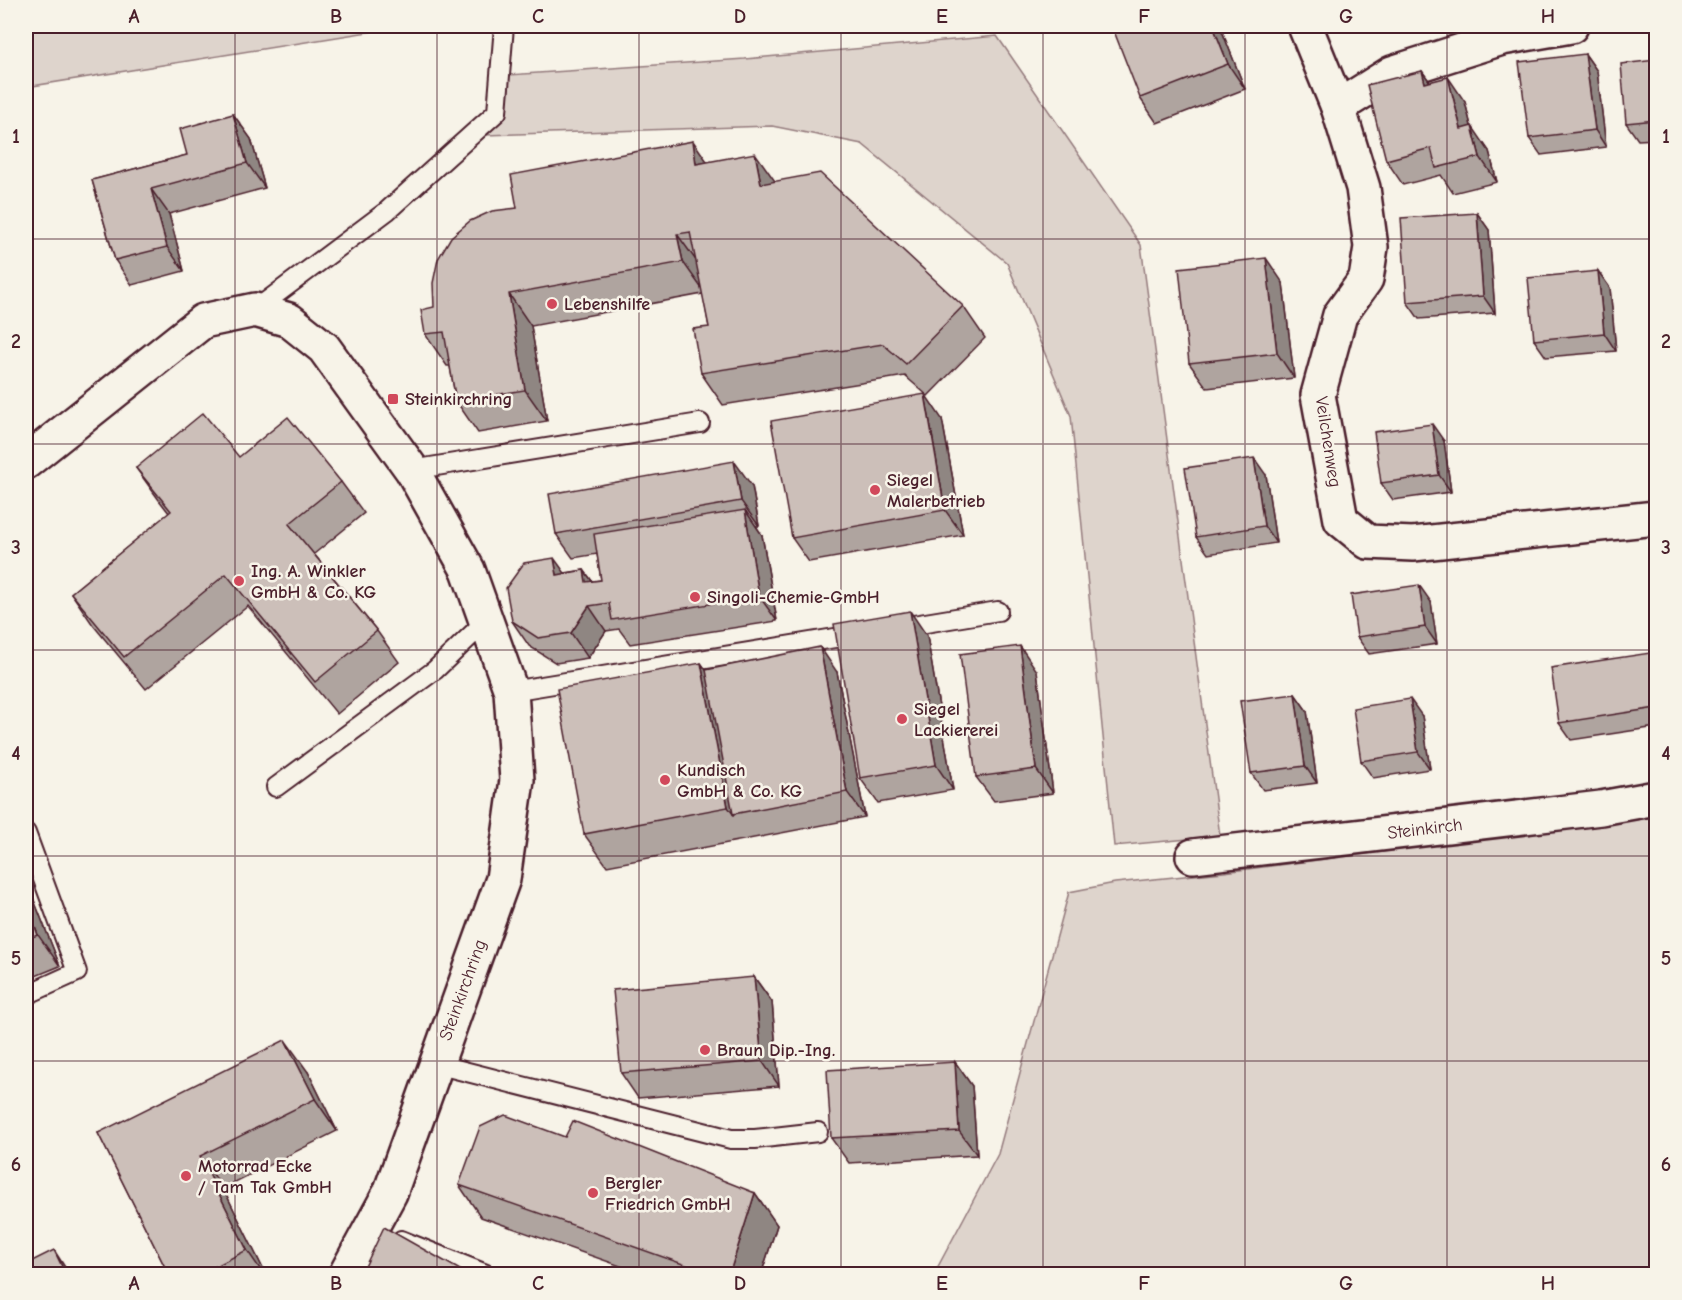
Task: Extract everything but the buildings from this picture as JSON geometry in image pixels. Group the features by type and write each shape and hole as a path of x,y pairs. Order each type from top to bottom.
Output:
{"street":[{"name":"Veilchenweg","path":"1305,26 1338,107 1364,188 1371,247 1366,279 1340,315 1318,394 1341,520 1368,542 1413,544 1656,518"},
{"path":"1338,107 1392,73 1502,38 1571,26"},
{"name":"Steinkirchring","path":"26,462 203,321 255,310 289,320 324,348 412,470 468,570 511,691 517,780 503,879 390,1193 346,1275"},
{"name":"Steinkirch","path":"1193,856 1601,808 1656,798"}],"lane":[{"path":"255,310 387,211 497,112 504,26"},
{"path":"412,470 700,423"},
{"path":"511,691 999,611"},
{"path":"276,787 435,670 487,620"},
{"path":"26,833 77,972 26,995"},
{"path":"436,1064 731,1138 755,1139 818,1132"},
{"path":"371,1228 486,1275"}],"shaded area":[{"path":"26,26 405,26 26,87"},
{"path":"997,36 1141,245 1220,836 1114,846 1071,416 1007,263 862,144 772,126 485,135 494,76 745,59"},
{"path":"1656,817 1656,1274 934,1274 998,1154 1069,892 1115,883 1224,872"}],"place":[{"name":"Lebenshilfe","path":"552,304"},
{"name":"Steinkirchring","path":"393,399"},
{"name":"Siegel Malerbetrieb","path":"875,490"},
{"name":"Ing. A. Winkler GmbH & Co. KG","path":"239,581"},
{"name":"Singoli-Chemie-GmbH","path":"695,597"},
{"name":"Siegel Lackiererei","path":"902,719"},
{"name":"Kundisch GmbH & Co. KG","path":"665,780"},
{"name":"Braun Dip.-Ing.","path":"705,1050"},
{"name":"Motorrad Ecke / Tam Tak GmbH","path":"186,1176"},
{"name":"Bergler Friedrich GmbH","path":"593,1193"}]}
